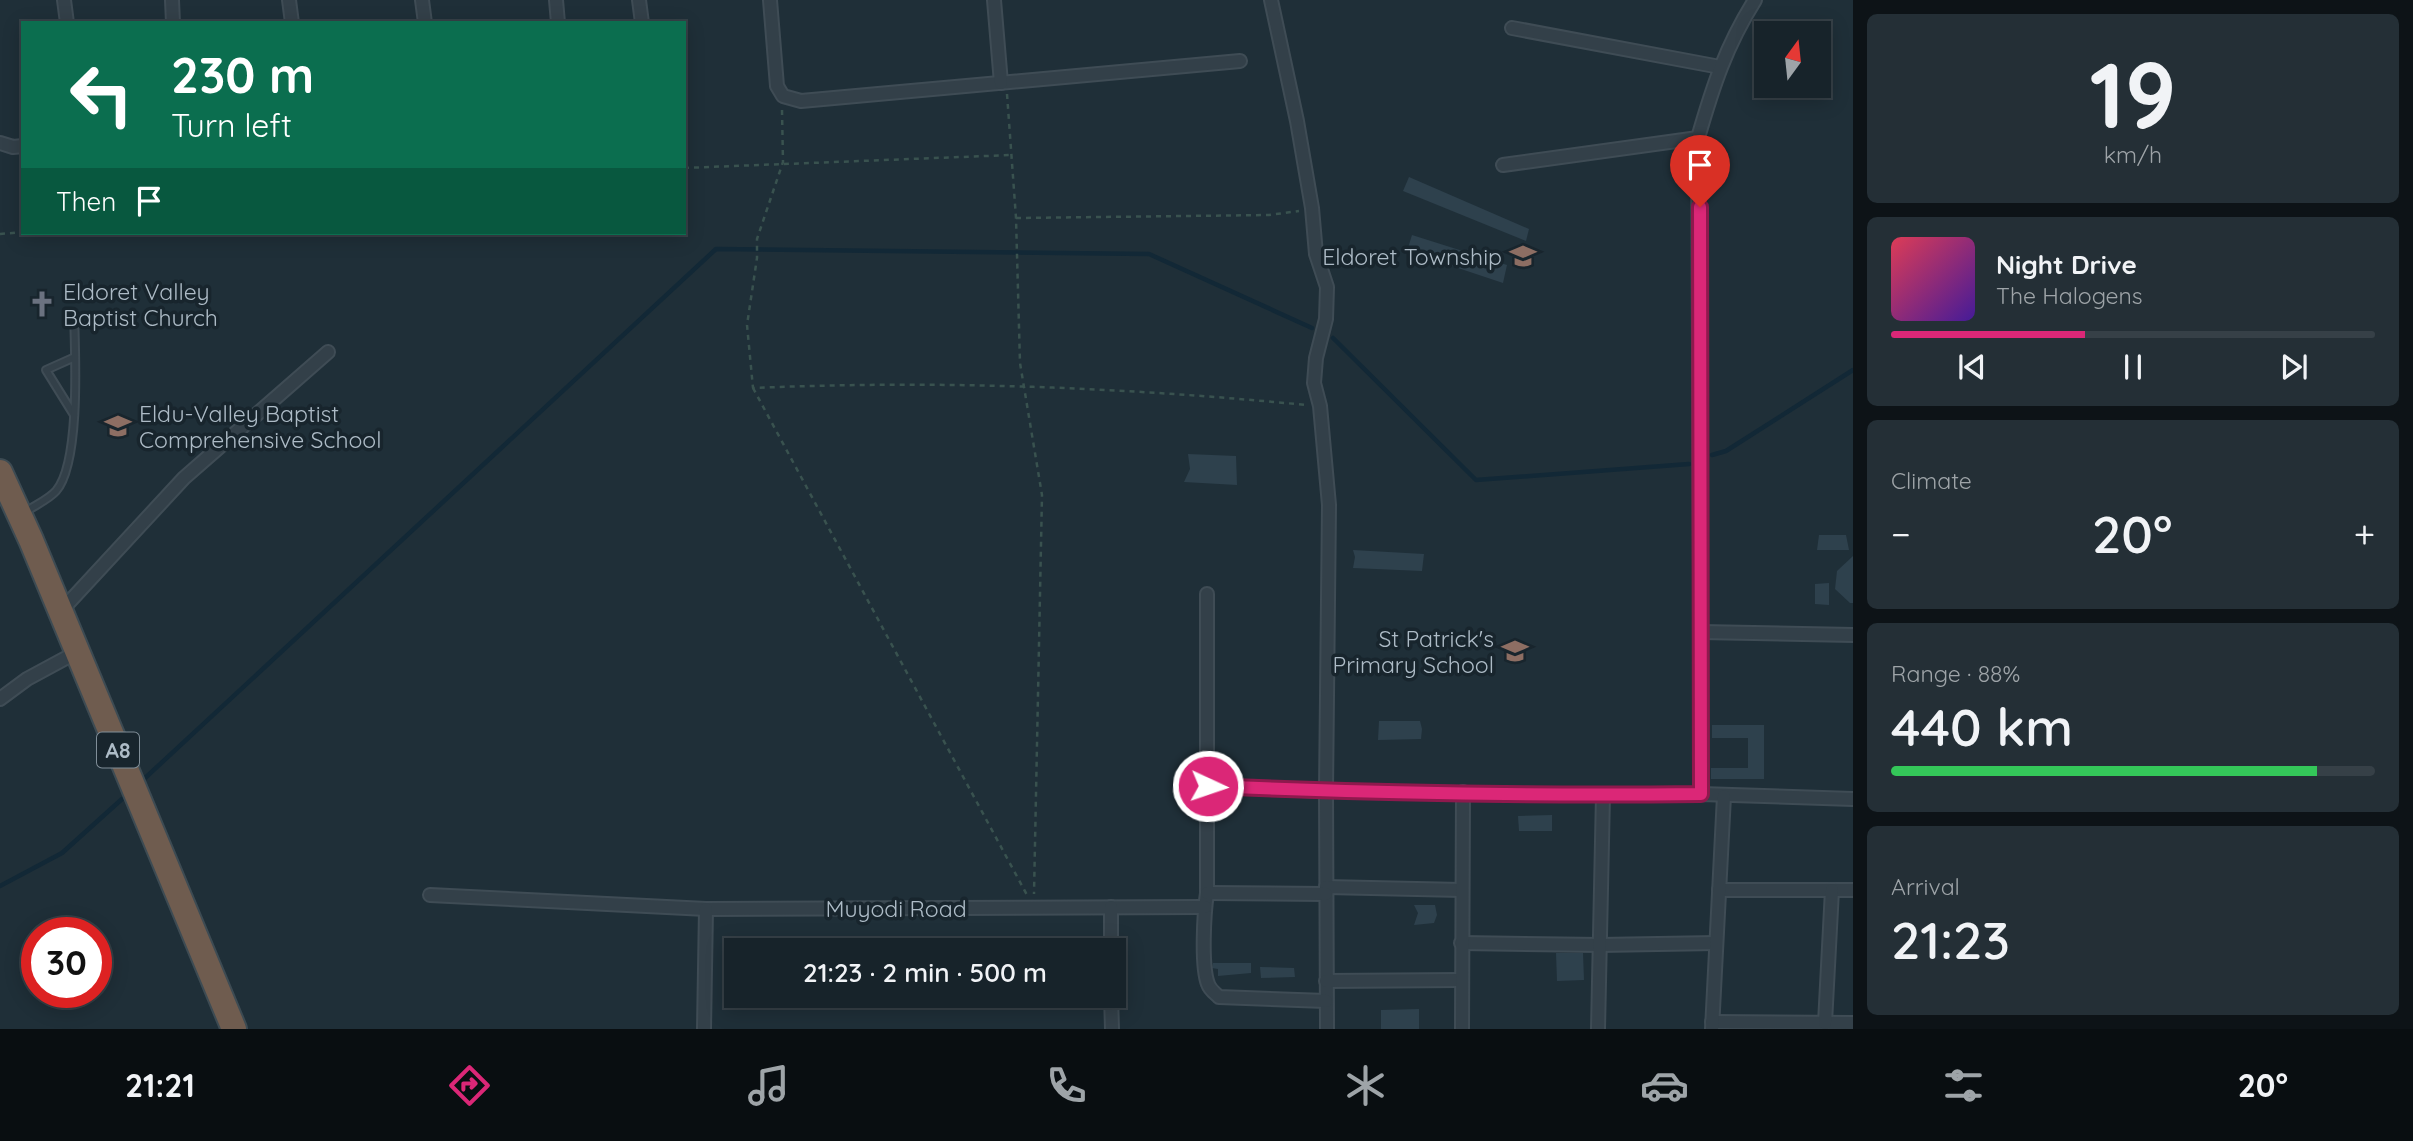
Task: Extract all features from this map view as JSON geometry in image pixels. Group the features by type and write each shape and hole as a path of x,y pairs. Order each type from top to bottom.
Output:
{"highway":[{"name":"A8","path":"0,472 234,1029"}],"street":[{"path":"64,0 67,21"},
{"path":"172,0 173,21"},
{"path":"289,0 292,21"},
{"path":"422,0 425,21"},
{"path":"556,0 558,21"},
{"path":"639,0 642,21"},
{"path":"770,0 777,86 783,96 801,101 1240,61"},
{"path":"994,0 1004,83"},
{"path":"1271,0 1297,121 1312,208 1316,254 1327,287 1326,319 1316,358 1314,383 1320,406 1329,505 1326,1029"},
{"path":"1701,794 1699,138 1720,67 1736,30 1755,0"},
{"path":"1512,28 1720,67"},
{"path":"1503,165 1699,138"},
{"path":"0,143 21,146"},
{"path":"60,612 184,478 328,352"},
{"path":"1206,594 1208,786 1205,974 1209,988 1219,997 1326,1001"},
{"path":"1701,632 1853,635"},
{"path":"0,699 27,679 77,652"},
{"path":"1208,786 1853,799"},
{"path":"1462,1029 1463,792"},
{"path":"1598,1029 1603,795"},
{"path":"1724,796 1712,1026 1853,1023"},
{"path":"1207,893 1462,890"},
{"path":"1719,890 1853,890"},
{"path":"1825,1023 1832,890"},
{"name":"Muyodi Road","path":"429,895 706,909 1205,907"},
{"path":"1111,907 1111,938"},
{"path":"704,1029 706,909"},
{"path":"1461,943 1716,943"},
{"path":"1326,981 1461,980"},
{"path":"1111,1008 1112,1029"}],"lane":[{"path":"19,516 56,491 66,467 74,415 74,313"},
{"path":"74,415 46,370 75,357"}],"path":[{"path":"1004,83 1016,218 1020,363 1042,495 1034,908"},
{"path":"783,96 783,162 758,239 747,325 753,388 1034,908"},
{"path":"686,167 1011,155"},
{"path":"1016,218 1269,215 1312,208"},
{"path":"0,234 21,232"},
{"path":"753,388 837,384 1126,389 1320,406"}],"building":[{"path":"1409,177 1529,229 1526,241 1403,191"},
{"path":"1412,235 1507,265 1503,283 1407,251"},
{"path":"1188,454 1236,456 1237,485 1184,482 1190,469"},
{"path":"1819,535 1846,535 1849,550 1817,550"},
{"path":"1353,550 1424,554 1422,571 1353,568"},
{"path":"1853,556 1853,603 1850,603 1835,589 1837,571"},
{"path":"1829,583 1829,605 1815,604 1815,584"},
{"path":"1379,721 1420,721 1421,739 1378,740"},
{"path":"1712,725 1764,725 1764,779 1711,779 1711,768 1748,768 1748,738 1712,738"},
{"path":"1552,815 1552,831 1519,831 1518,816"},
{"path":"1414,905 1435,905 1437,915 1434,923 1414,925 1418,913"},
{"path":"1556,953 1583,953 1584,980 1557,981"},
{"path":"1213,963 1251,963 1251,973 1218,976 1218,969 1212,968"},
{"path":"1260,967 1294,968 1295,977 1261,978"},
{"path":"1419,1009 1419,1029 1381,1029 1381,1010"}],"waterway":[{"path":"144,779 716,249 1149,254 1312,328"},
{"path":"1333,338 1476,480 1689,464"},
{"path":"1712,455 1726,451 1853,370"},
{"path":"0,886 62,853 122,799"}],"place":[{"name":"Eldoret Township","path":"1523,256"},
{"name":"Eldoret Valley Baptist Church","path":"42,304"},
{"name":"Eldu-Valley Baptist Comprehensive School","path":"118,426"},
{"name":"St Patrick's Primary School","path":"1515,651"}],"route":[{"path":"1208,786 1603,795 1701,794 1700,207"}]}
